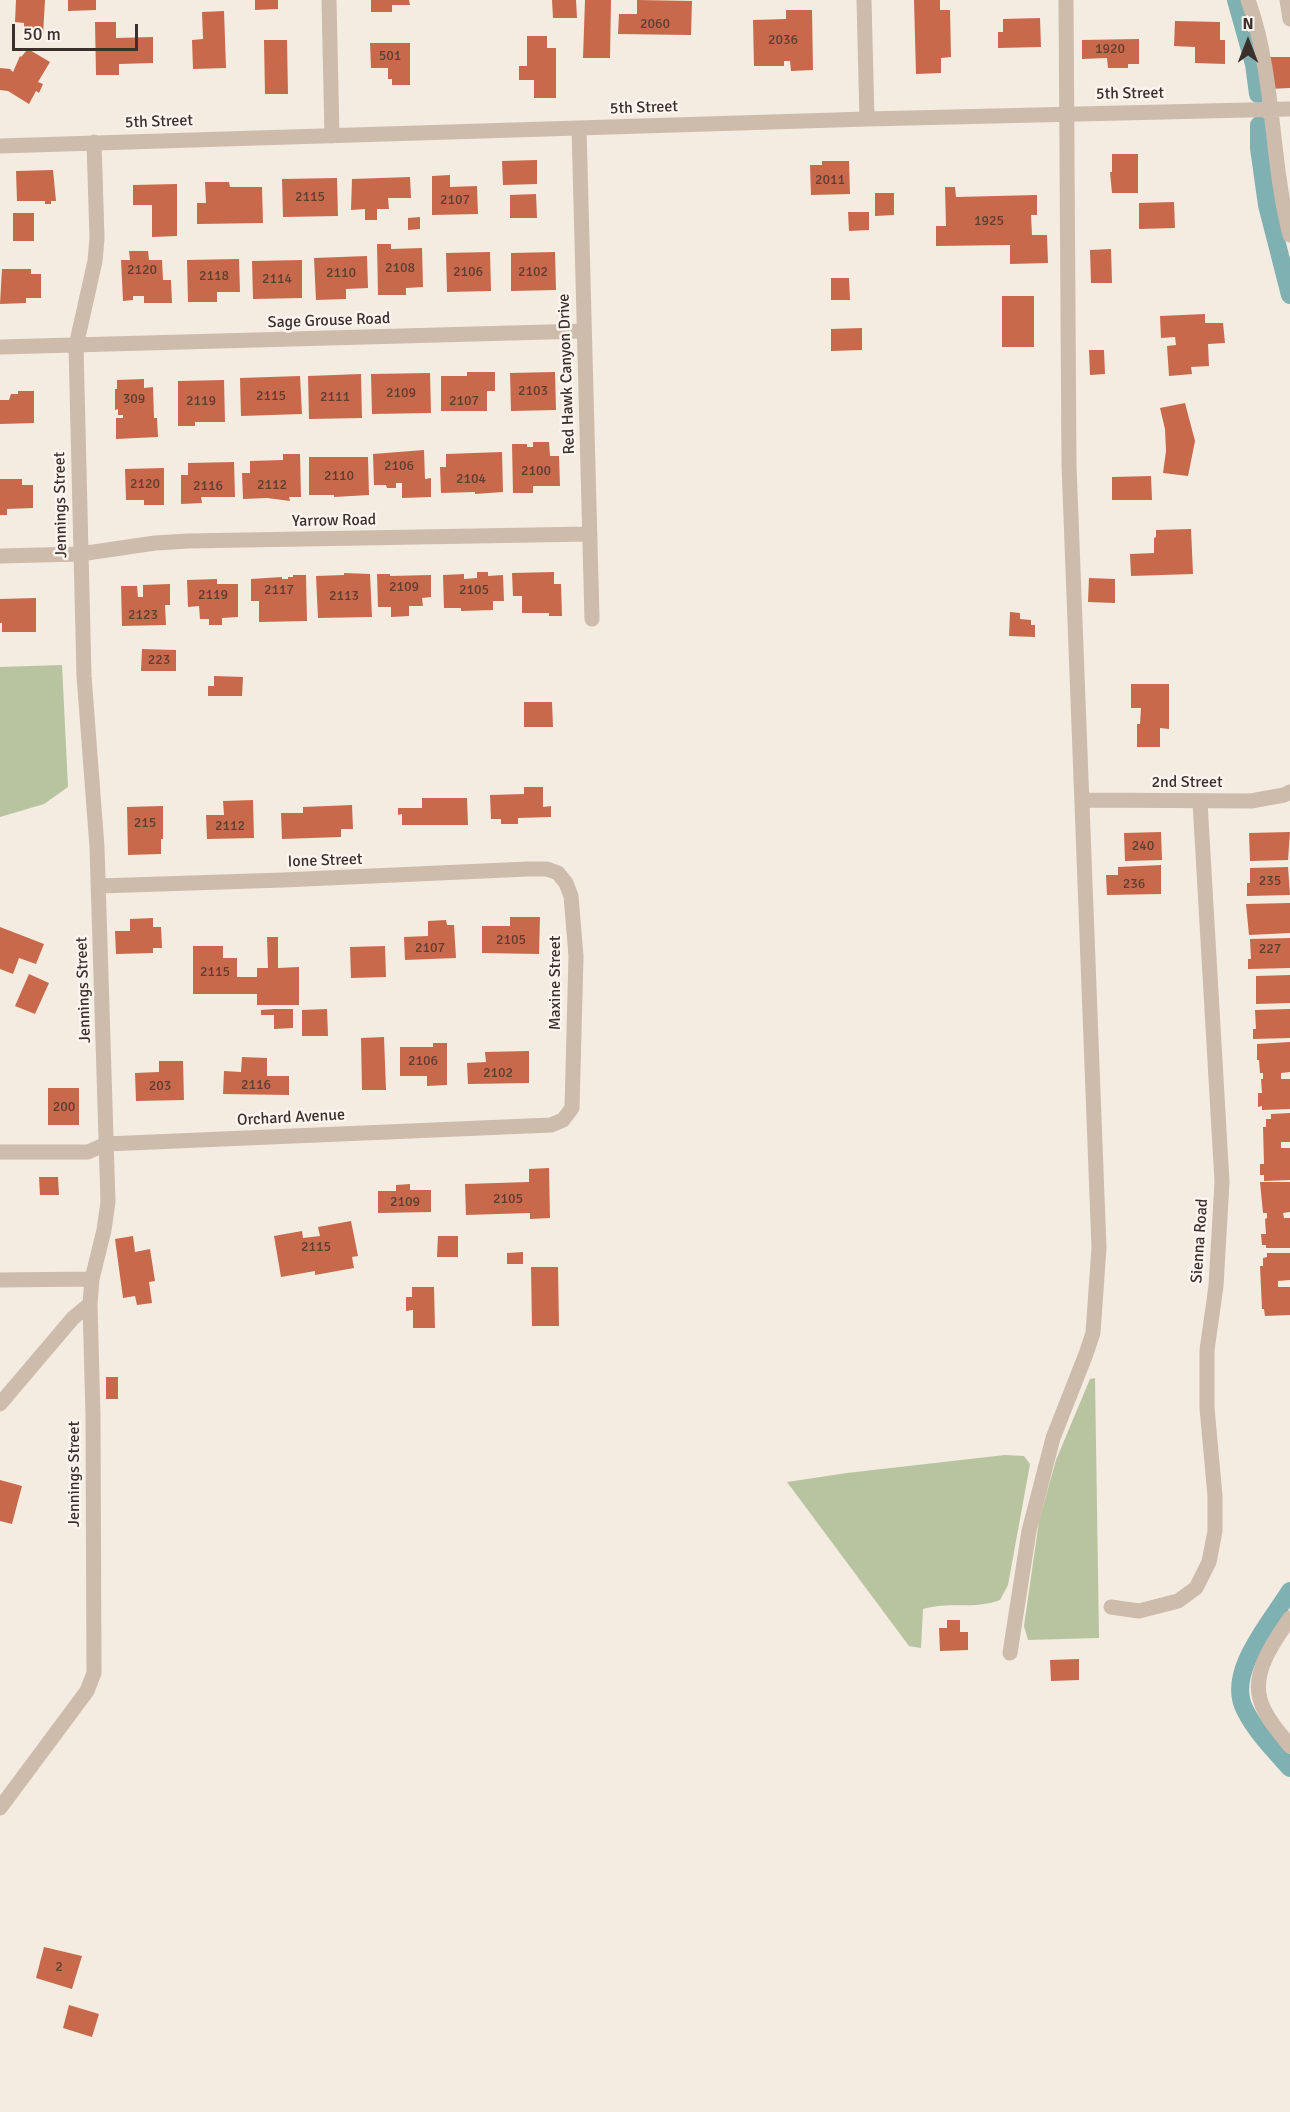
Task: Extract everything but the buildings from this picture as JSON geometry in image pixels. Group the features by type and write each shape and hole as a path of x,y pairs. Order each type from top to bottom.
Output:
{"street":[{"path":"329,0 332,135"},
{"path":"864,0 867,119"},
{"path":"1010,1653 1029,1531 1053,1438 1093,1333 1099,1248 1069,465 1066,0"},
{"path":"1248,0 1263,60 1278,174 1290,234"},
{"path":"1287,0 1290,19"},
{"name":"5th Street","path":"0,146 1067,113 1290,109"},
{"name":"Red Hawk Canyon Drive","path":"579,129 592,619"},
{"name":"Jennings Street","path":"0,1808 87,1691 94,1673 90,1304 92,1279 108,1202 99,886 84,676 76,346 95,261 97,238 94,142"},
{"name":"Sage Grouse Road","path":"0,347 584,332"},
{"name":"Yarrow Road","path":"0,556 80,554 155,543 590,534"},
{"name":"2nd Street","path":"1082,800 1251,801 1290,792"},
{"name":"Sienna Road","path":"1111,1607 1139,1611 1178,1601 1196,1588 1209,1562 1215,1531 1215,1496 1207,1408 1207,1350 1216,1286 1222,1182 1200,802"},
{"name":"Ione Street","path":"99,886 528,869 553,870"},
{"name":"Maxine Street","path":"553,870 566,883 573,904 576,956 573,1102"},
{"name":"Orchard Avenue","path":"0,1152 88,1152 106,1144 552,1125 565,1118 573,1102"},
{"path":"0,1280 92,1279"},
{"path":"0,1404 73,1318 90,1304"},
{"path":"1290,1618 1275,1640 1263,1665 1258,1696 1271,1722 1290,1746"}],"green space":[{"path":"62,665 68,787 44,804 0,817 0,667"},
{"path":"1095,1378 1099,1638 1028,1640 1024,1626 1039,1521 1056,1460 1090,1379"},
{"path":"1005,1455 1024,1456 1030,1464 1008,1585 1000,1600 990,1603 923,1609 921,1648 909,1646 787,1482 847,1473"}],"waterway":[{"path":"1236,0 1254,64 1258,94"},
{"path":"1259,125 1259,148 1267,205 1290,295"},
{"path":"1290,1591 1245,1664 1240,1696 1254,1726 1290,1768"}]}
